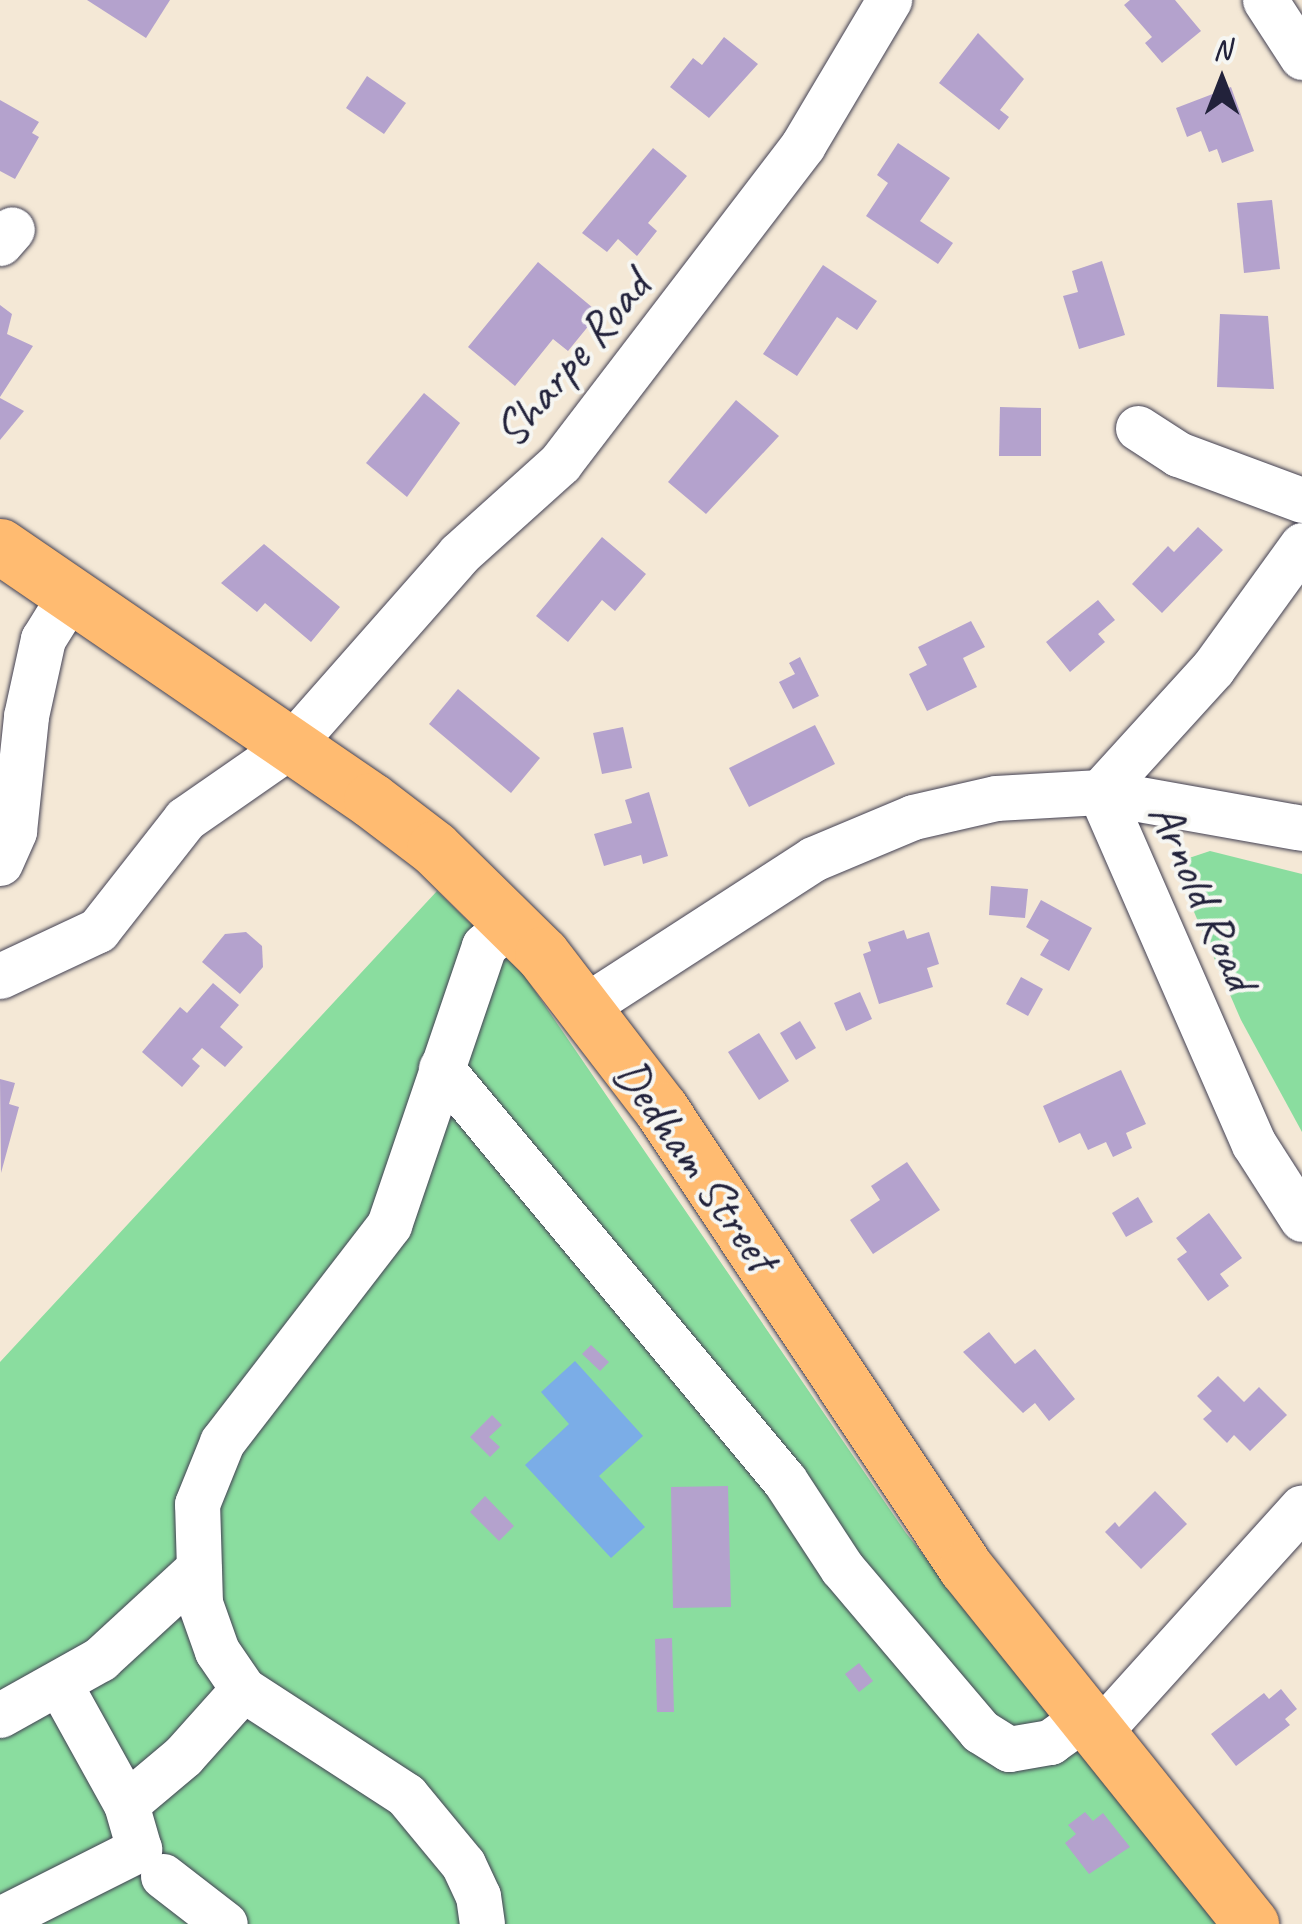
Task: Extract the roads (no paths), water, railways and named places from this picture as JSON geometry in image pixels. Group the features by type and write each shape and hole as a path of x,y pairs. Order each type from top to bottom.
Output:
{"main road":[{"name":"Dedham Street","path":"0,546 434,848 586,1006 966,1568 1251,1924"}],"street":[{"name":"Sharpe Road","path":"0,976 98,930 185,819 290,746 458,554 560,464 803,145 889,0"},
{"path":"1265,0 1302,57"},
{"path":"1138,428 1178,454 1302,500"},
{"name":"Arnold Road","path":"1302,544 1214,668 1100,792 1254,1144 1302,1219"},
{"path":"0,864 14,831 26,716 43,640 69,597"},
{"path":"586,1006 813,858 914,817 963,806 1100,792 1302,828"},
{"path":"482,1924 478,1896 463,1864 406,1795 242,1689 206,1622 198,1568 197,1504 205,1472 230,1430 389,1225 484,946 510,923"},
{"path":"441,1068 786,1482 842,1568 980,1731 1009,1749 1050,1742 1092,1725 1302,1507"},
{"path":"0,1715 60,1685 100,1659 198,1568"},
{"path":"0,1919 139,1849 126,1804 60,1685"},
{"path":"126,1804 183,1756 242,1689"},
{"path":"163,1876 225,1924"}],"water":[{"path":"575,1361 643,1436 599,1476 645,1527 611,1558 525,1465 569,1424 541,1392"}]}
